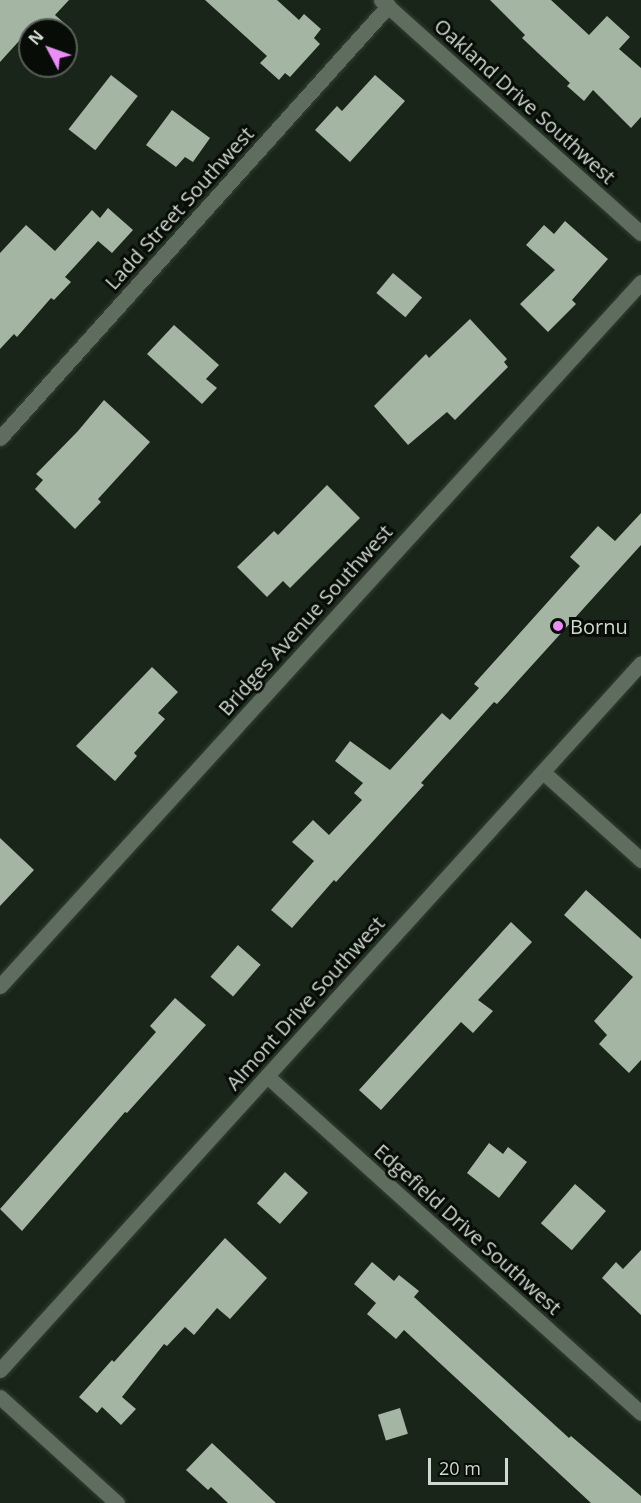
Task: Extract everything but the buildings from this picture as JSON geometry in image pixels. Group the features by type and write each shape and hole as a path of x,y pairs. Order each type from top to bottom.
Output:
{"street":[{"name":"Oakland Drive Southwest","path":"385,3 641,233"},
{"name":"Ladd Street Southwest","path":"0,438 385,3"},
{"name":"Bridges Avenue Southwest","path":"0,986 641,282"},
{"name":"Almont Drive Southwest","path":"0,1370 641,663"},
{"path":"543,772 641,860"},
{"name":"Edgefield Drive Southwest","path":"267,1076 641,1413"},
{"path":"0,1396 117,1503"}],"place":[{"name":"Bornu","path":"558,626"}]}
